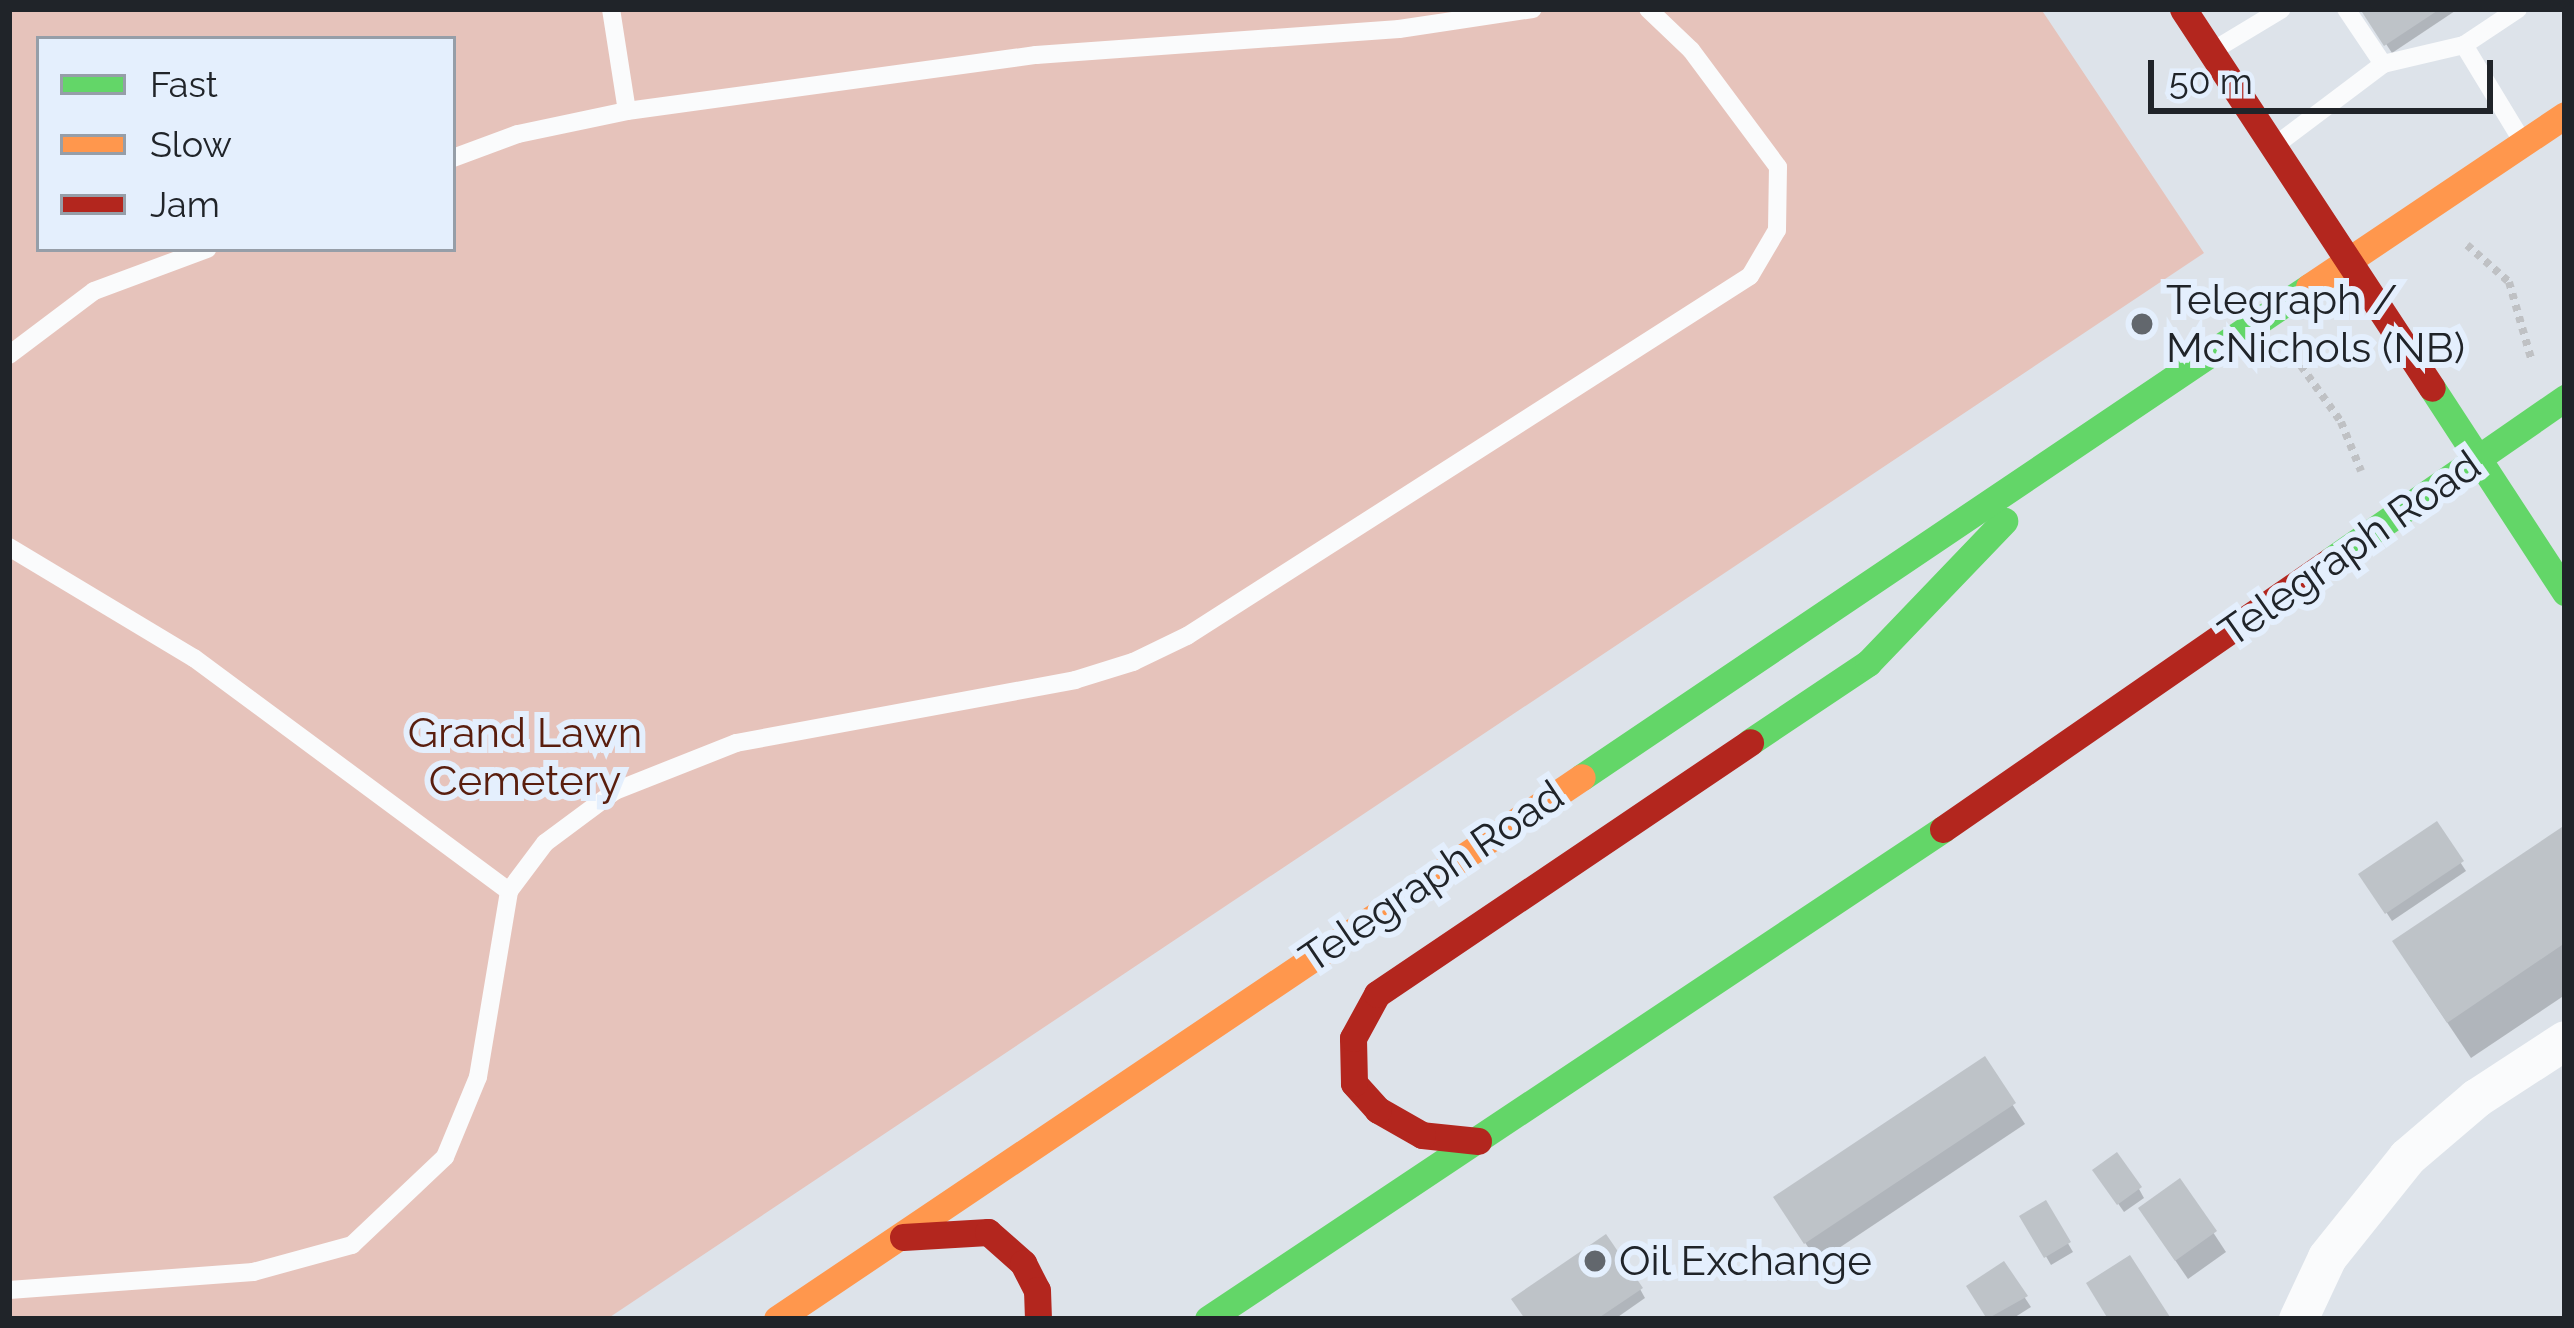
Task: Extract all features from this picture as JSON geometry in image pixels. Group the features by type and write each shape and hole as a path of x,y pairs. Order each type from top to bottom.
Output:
{"main road":[{"path":"2182,9 2565,592"},
{"name":"Telegraph Road","path":"776,1319 2344,258 2565,115"},
{"name":"Telegraph Road","path":"1208,1319 1530,1107 2565,398"},
{"name":"Telegraph Road","path":"1478,1142 1422,1135 1378,1110 1354,1082 1353,1038 1377,994 1868,663 2086,435"},
{"path":"899,1238 988,1232 1023,1263 1037,1290 1038,1319"}],"street":[{"path":"2298,1319 2326,1257 2407,1157 2476,1098 2565,1040"}],"lane":[{"path":"611,9 627,111"},
{"path":"456,157 518,134 627,111 1036,55 1399,29 1533,9"},
{"path":"9,1290 253,1273 352,1245 446,1157 478,1077 509,891 545,843 615,790 736,743 1075,680 1187,637 1750,276 1777,230 1778,167 1691,50 1648,9"},
{"path":"2211,52 2282,9"},
{"path":"2347,9 2384,64"},
{"path":"2274,146 2384,64 2464,45 2518,9"},
{"path":"2464,45 2523,143"},
{"path":"9,355 94,291 199,252"},
{"path":"9,547 194,658 509,891"}],"path":[{"path":"2465,243 2509,283 2532,359"},
{"path":"2294,355 2341,422 2361,471"}],"green space":[{"name":"Grand Lawn Cemetery","path":"9,9 2041,9 2204,253 607,1319 9,1319"}],"building":[{"path":"2360,9 2440,9 2384,46"},
{"path":"2437,821 2464,861 2385,914 2358,874"},
{"path":"2565,825 2565,943 2447,1023 2392,941"},
{"path":"1985,1056 2016,1103 1804,1244 1773,1197"},
{"path":"2117,1152 2142,1187 2117,1205 2092,1170"},
{"path":"2180,1178 2217,1231 2175,1261 2138,1208"},
{"path":"2046,1200 2071,1242 2044,1258 2019,1216"},
{"name":"Oil Exchange","path":"1606,1234 1643,1288 1597,1319 1525,1319 1511,1299"},
{"path":"2130,1255 2167,1319 2108,1319 2086,1283"},
{"path":"2004,1261 2028,1296 1987,1319 1966,1286"}],"traffic: fast":[{"path":"1582,777 2309,287"},
{"path":"2432,388 2565,592"},
{"path":"2331,560 2565,398"},
{"path":"1750,742 1868,663 2004,521"},
{"path":"1208,1319 1943,829"}],"traffic: slow":[{"path":"2309,287 2565,115"},
{"path":"777,1319 1582,777"}],"traffic: jam":[{"path":"2183,9 2432,388"},
{"path":"1943,829 2331,560"},
{"path":"1478,1141 1422,1135 1378,1110 1354,1083 1353,1038 1377,994 1750,742"},
{"path":"903,1237 988,1232 1023,1263 1037,1290 1038,1319"}],"place":[{"name":"Telegraph / McNichols (NB)","path":"2142,324"},
{"name":"Oil Exchange","path":"1595,1261"}]}
